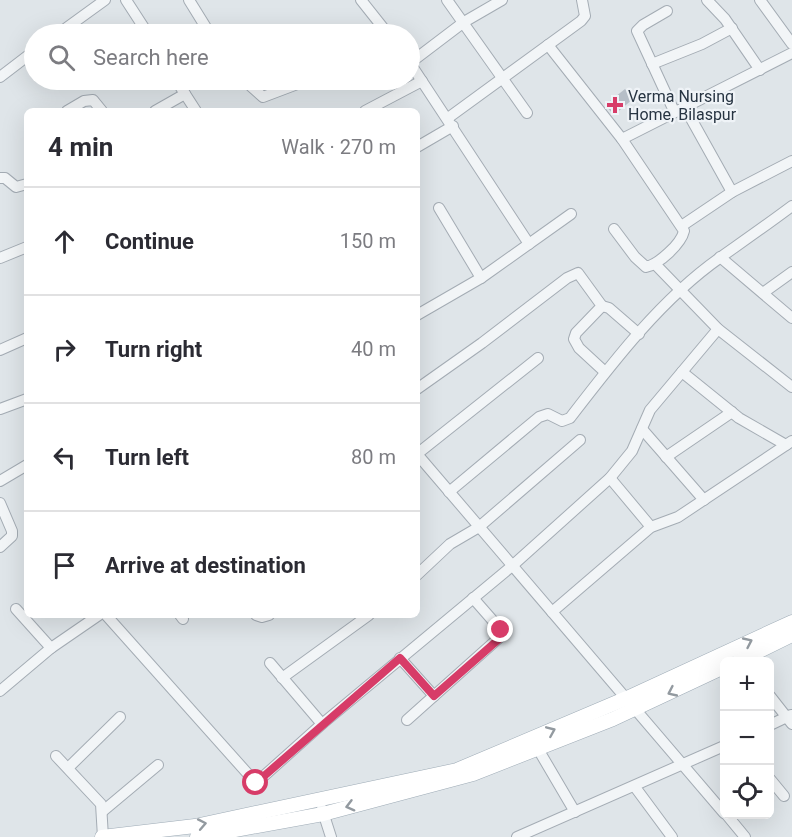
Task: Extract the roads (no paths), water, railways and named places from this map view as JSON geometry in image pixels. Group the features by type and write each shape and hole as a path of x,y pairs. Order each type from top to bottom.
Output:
{"main road":[{"path":"197,837 473,774 538,749 792,622"},
{"path":"748,657 792,635"},
{"path":"103,837 322,807 457,770 720,670"}],"street":[{"path":"72,24 105,0"},
{"path":"126,0 142,24"},
{"path":"189,0 204,24"},
{"path":"362,0 380,24"},
{"path":"447,0 526,112"},
{"path":"420,55 464,22 502,0"},
{"path":"420,145 451,122 501,79 583,19 582,0"},
{"path":"707,0 732,28 760,70"},
{"path":"760,0 792,44"},
{"path":"668,11 637,31 652,64 732,192"},
{"path":"652,64 702,44 732,28"},
{"path":"548,45 622,139 683,225 683,236 655,264 649,267 642,265 614,229"},
{"path":"0,77 24,59"},
{"path":"622,139 679,108 760,70 790,59"},
{"path":"420,78 529,244"},
{"path":"182,90 194,108"},
{"path":"256,90 263,96 280,90"},
{"path":"370,108 405,90"},
{"path":"160,108 185,94"},
{"path":"73,108 88,100 93,100 100,108"},
{"path":"683,225 732,192 792,161"},
{"path":"0,178 16,187 24,185"},
{"path":"449,492 539,417 548,414 562,421 570,418 639,334 681,292 720,257 792,206"},
{"path":"439,208 481,278"},
{"path":"420,313 481,278 571,214"},
{"path":"0,258 24,248"},
{"path":"720,257 792,318"},
{"path":"655,264 718,329 792,387"},
{"path":"763,293 792,272"},
{"path":"420,387 575,273 583,277 602,306 609,308 639,334"},
{"path":"602,306 597,314 576,333 574,339 579,348 606,372"},
{"path":"109,618 256,783 322,724 512,566 610,478 632,451 650,410 718,329"},
{"path":"0,351 24,339"},
{"path":"420,452 538,358"},
{"path":"552,612 651,527 678,518 789,443 732,412 682,372"},
{"path":"0,409 24,400"},
{"path":"666,457 732,412"},
{"path":"642,429 704,500"},
{"path":"420,572 450,544 479,527 580,440"},
{"path":"420,458 720,808"},
{"path":"0,482 24,467"},
{"path":"610,478 651,527"},
{"path":"0,504 12,531 12,536 0,547"},
{"path":"407,720 501,636 501,630 473,598"},
{"path":"16,609 24,618"},
{"path":"24,618 51,648"},
{"path":"0,690 51,648 95,618"},
{"path":"282,678 365,618"},
{"path":"400,658 434,696"},
{"path":"270,663 322,724"},
{"path":"774,701 790,719 774,724"},
{"path":"68,768 120,717"},
{"path":"517,837 720,748"},
{"path":"538,749 575,812"},
{"path":"56,756 94,794 103,811 103,837"},
{"path":"103,811 158,765"},
{"path":"774,784 784,796"},
{"path":"635,787 672,837"},
{"path":"322,807 331,837"},
{"path":"729,819 745,837"}],"place":[{"name":"Verma Nursing Home, Bilaspur","path":"615,105"}]}
